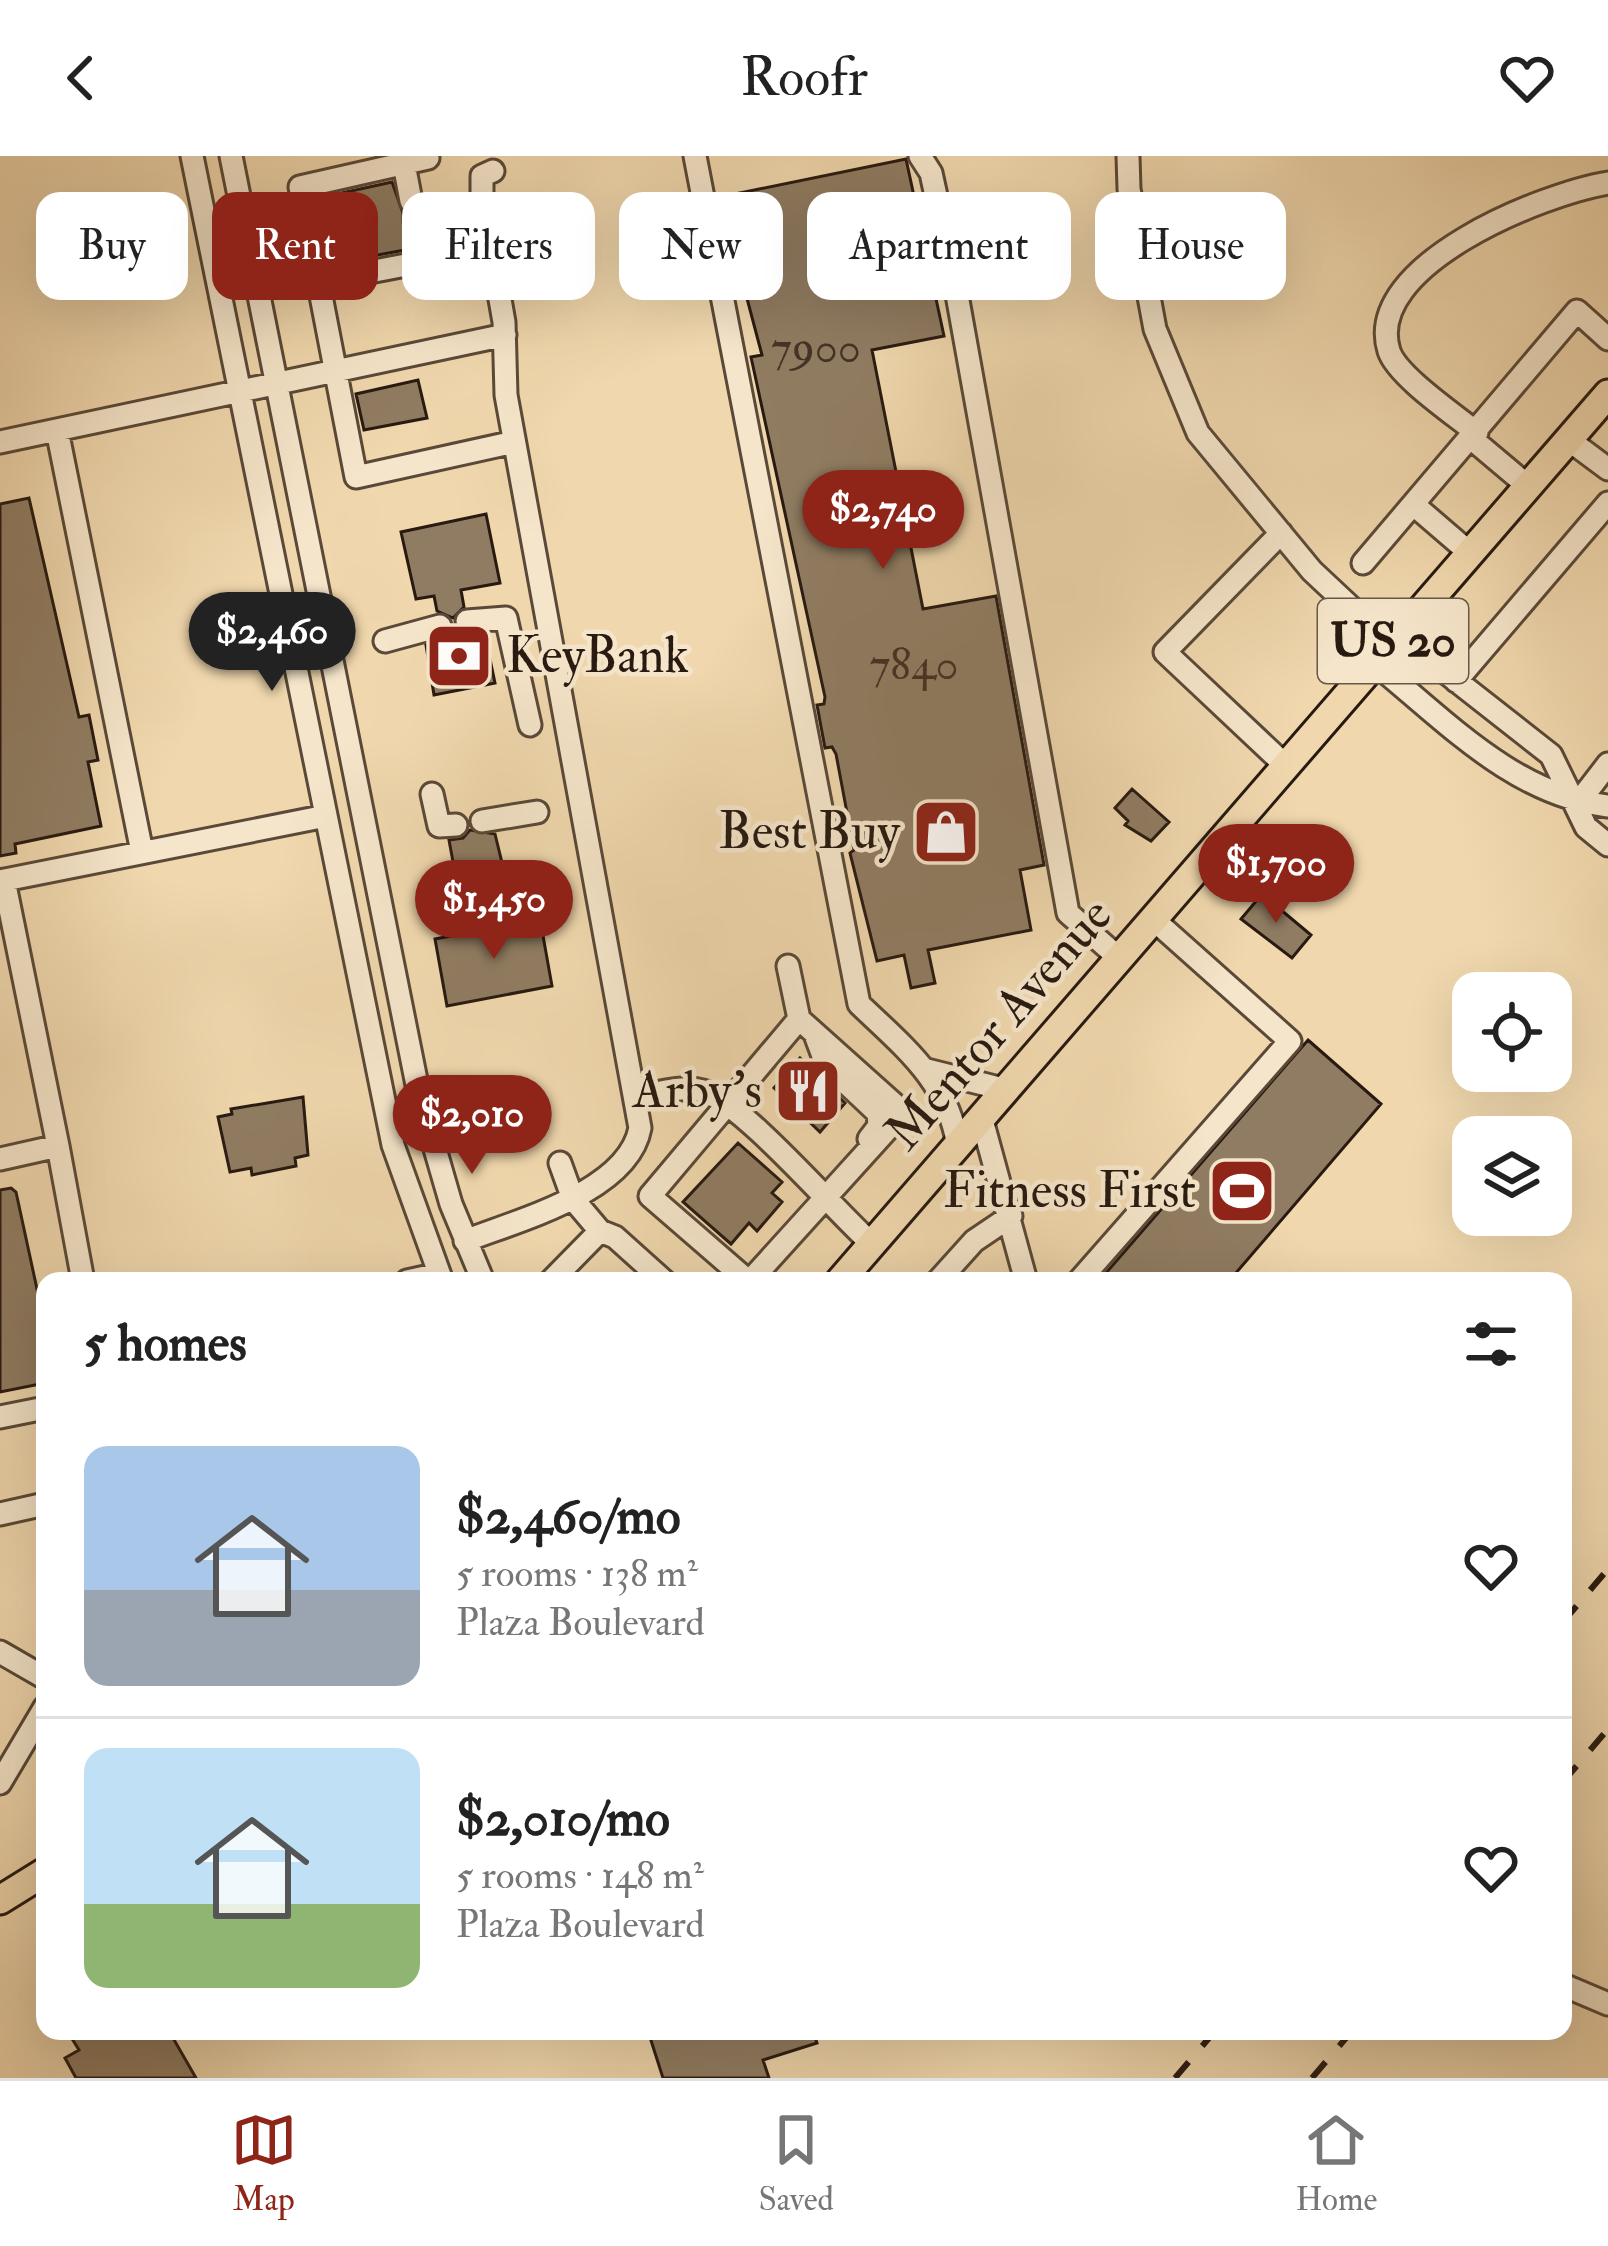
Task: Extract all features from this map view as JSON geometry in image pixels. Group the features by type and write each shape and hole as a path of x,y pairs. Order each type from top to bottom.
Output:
{"main road":[{"name":"Mentor Avenue","path":"848,1272 1387,647 1605,405"},
{"path":"0,1900 36,1878"}],"street":[{"path":"192,156 393,1145 438,1272"},
{"path":"231,156 418,1090 479,1272"},
{"path":"695,156 860,1004 927,1070 950,1106 958,1147"},
{"path":"920,156 931,173 954,278 1068,914 1119,958"},
{"path":"1128,156 1129,189 1155,329 1198,433 1312,571 1521,781 1577,802 1608,806"},
{"path":"301,192 300,187 428,158"},
{"path":"404,164 409,192"},
{"path":"465,1241 587,1194 637,1143 637,1097 506,394 505,335 482,197 482,176 493,171"},
{"path":"1529,487 1394,363 1385,332 1399,297 1420,270 1460,239 1608,183"},
{"path":"320,300 356,477 514,442"},
{"path":"1363,563 1577,311 1608,339"},
{"path":"0,442 505,335"},
{"path":"57,430 142,852"},
{"path":"1569,440 1608,469"},
{"path":"1456,681 1608,503"},
{"path":"1414,505 1471,554"},
{"path":"1281,533 1165,652 1286,766"},
{"path":"467,621 506,618 530,725"},
{"path":"385,640 440,626"},
{"path":"1387,647 1456,681 1551,755 1586,827 1608,845"},
{"path":"1577,802 1608,764"},
{"path":"431,794 440,826 456,825"},
{"path":"482,821 538,812"},
{"path":"80,1272 2,880 326,816"},
{"path":"1087,1272 1290,1041 1153,919"},
{"path":"757,1272 903,1112 807,1026 788,966"},
{"path":"739,1272 650,1196 727,1106 807,1026"},
{"path":"927,1070 1007,1090"},
{"path":"637,1097 683,1088 707,1092 872,1244"},
{"path":"982,1120 1024,1272"},
{"path":"0,1159 58,1146"},
{"path":"560,1162 573,1199 600,1232 615,1237 654,1272"},
{"path":"946,1272 974,1241 1011,1216"},
{"path":"560,1272 600,1232"},
{"path":"0,1417 36,1410"},
{"path":"0,1514 36,1506"},
{"path":"0,1652 36,1673"},
{"path":"0,1784 36,1722"},
{"path":"1572,1989 1608,2004"}],"building":[{"path":"906,159 913,192 807,192 807,300 936,300 944,336 872,350 923,609 996,596 1044,865 1020,870 1031,930 928,950 935,983 911,988 904,955 877,961 850,853 854,850 836,754 832,747 825,748 817,705 824,704 825,697 751,357 762,355 747,300 783,300 783,192 745,192"},
{"path":"392,182 402,210 402,251 378,255 378,192 347,192"},
{"path":"418,380 427,418 364,430 356,394"},
{"path":"29,498 79,717 89,715 98,760 88,762 101,826 15,844 16,853 0,856 0,504"},
{"path":"486,514 500,583 461,590 464,607 453,618 437,611 434,596 416,599 401,532"},
{"path":"455,629 467,636 485,635 495,683 434,695 426,645 445,640"},
{"path":"1132,789 1169,822 1151,841 1125,825 1128,821 1115,808"},
{"path":"470,830 495,834 503,867 456,878 449,840 463,838"},
{"path":"1262,894 1311,935 1292,958 1241,919"},
{"path":"540,919 552,986 447,1006 435,939"},
{"path":"1308,1040 1381,1104 1237,1272 1107,1272"},
{"path":"800,1058 845,1103 820,1132 774,1088"},
{"path":"303,1097 308,1155 295,1158 296,1166 252,1175 251,1168 230,1172 218,1117 232,1114 231,1109"},
{"path":"738,1143 782,1182 772,1193 782,1202 757,1231 749,1223 731,1244 683,1202"},
{"path":"0,1190 16,1192 36,1284 36,1385 0,1392"},
{"path":"73,2040 174,2040 196,2078 76,2078 65,2058 79,2050"},
{"path":"651,2040 817,2043 763,2060 769,2078 663,2078"}],"railway":[{"path":"1572,1611 1608,1569"},
{"path":"1572,1771 1608,1729"},
{"path":"1175,2078 1207,2040"},
{"path":"1312,2078 1344,2040"}],"place":[{"name":"KeyBank","path":"459,656"},
{"name":"Best Buy","path":"946,832"},
{"name":"Arby's","path":"808,1091"},
{"name":"Fitness First","path":"1242,1191"}]}
